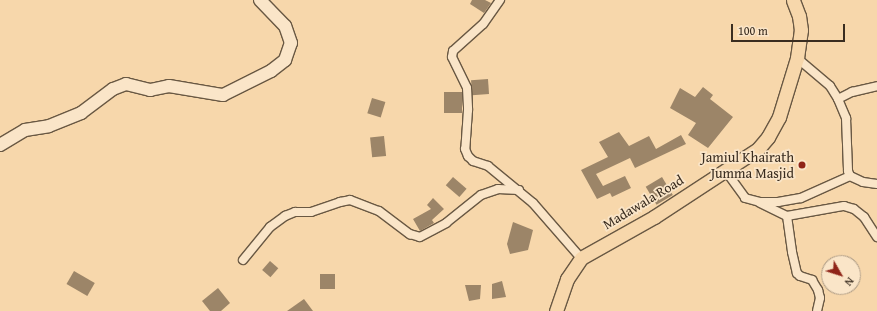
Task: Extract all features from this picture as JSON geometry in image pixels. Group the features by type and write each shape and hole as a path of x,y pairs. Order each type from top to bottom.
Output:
{"main road":[{"name":"Madawala Road","path":"556,311 568,279 581,258 654,218 758,148 775,128 797,58 801,30 799,16 794,0"}],"street":[{"path":"0,146 25,130 49,126 81,113 113,89 126,84 150,90 169,86 223,95 271,71 285,60 292,43 285,26 260,0"},
{"path":"500,0 483,24 453,51 452,57 467,88 468,110 465,149 468,156 473,161 488,166 533,203 581,258"},
{"path":"797,58 830,86 838,99 846,118 848,170 850,176 863,182 877,184"},
{"path":"838,99 852,92 877,86"},
{"path":"725,170 745,198 760,202 787,216 844,206 854,209 864,217 877,237"},
{"path":"760,202 778,202 801,198 850,176"},
{"path":"243,260 270,227 285,216 295,212 311,212 350,200 379,211 410,234 420,237 446,223 481,195 498,190 518,190"},
{"path":"787,216 797,273 812,280 818,290 820,298 817,311"}],"building":[{"path":"472,0 485,0 491,3 484,13 470,4"},
{"path":"488,79 489,94 472,95 471,80"},
{"path":"703,87 713,95 710,99 733,117 708,148 688,135 696,123 670,108 680,88 695,97"},
{"path":"444,92 462,92 462,113 444,113"},
{"path":"372,98 385,102 381,117 367,113"},
{"path":"619,132 629,146 649,136 656,149 681,135 686,144 635,168 630,158 596,174 603,186 625,176 631,188 612,197 610,193 597,199 581,170 608,157 599,142"},
{"path":"384,136 386,156 372,157 370,137"},
{"path":"453,177 467,189 459,197 446,185"},
{"path":"662,177 673,195 657,205 646,187"},
{"path":"433,198 444,209 432,220 434,223 420,231 413,219 431,209 427,205"},
{"path":"513,222 533,230 528,250 510,254 507,244"},
{"path":"270,261 278,268 270,277 262,270"},
{"path":"74,271 95,283 87,296 67,284"},
{"path":"320,274 335,274 335,289 320,289"},
{"path":"502,281 506,297 492,299 492,284"},
{"path":"465,285 481,285 480,299 469,301"},
{"path":"218,288 230,303 221,311 210,311 202,301"},
{"path":"304,299 313,311 287,311"}],"place":[{"name":"Jamiul Khairath Jumma Masjid","path":"802,165"}]}
